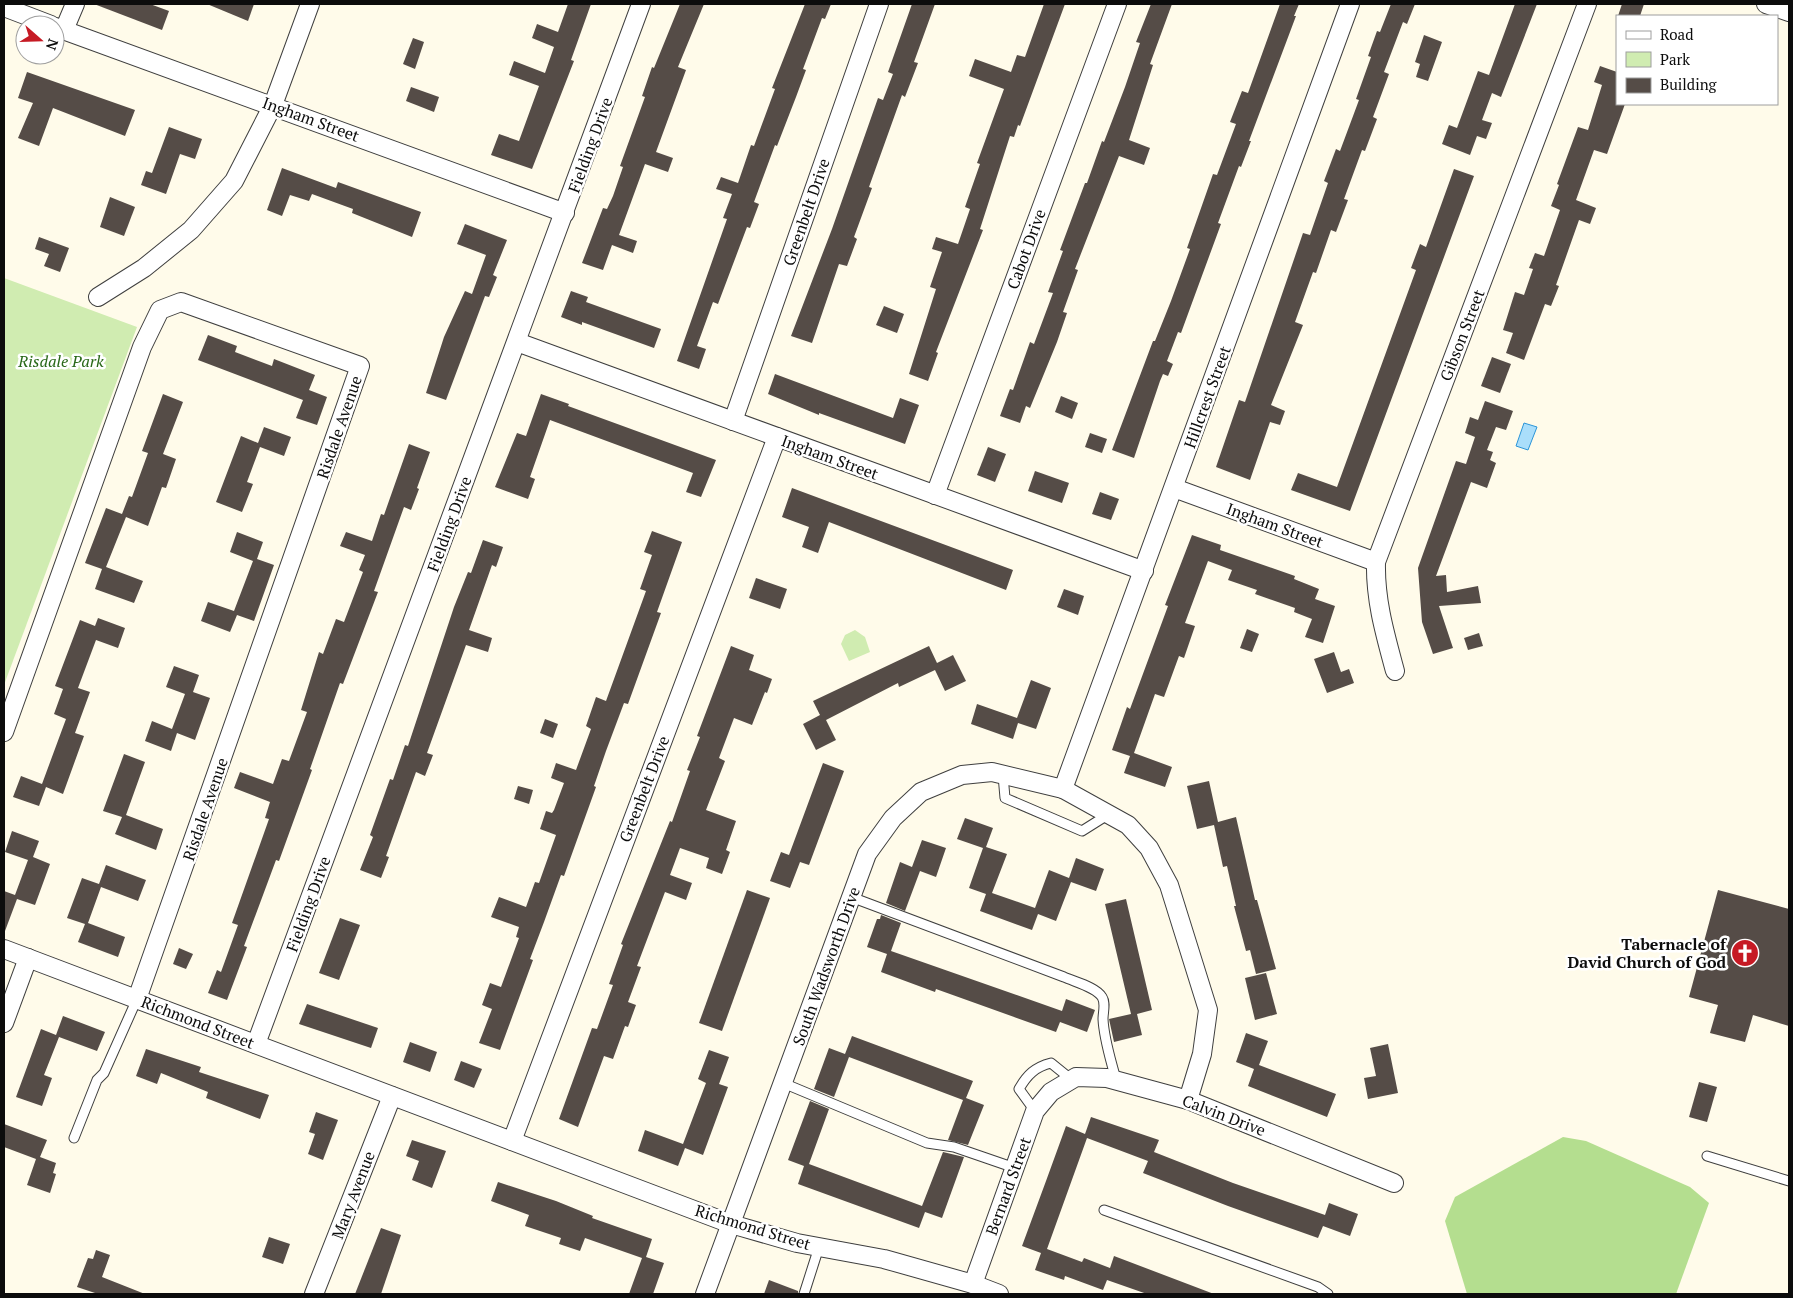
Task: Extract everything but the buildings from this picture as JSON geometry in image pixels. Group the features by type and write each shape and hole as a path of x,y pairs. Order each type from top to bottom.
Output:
{"street":[{"path":"65,17 75,4"},
{"path":"98,297 144,268 190,230 234,181 273,105 310,4"},
{"name":"Fielding Drive","path":"256,1044 565,214 641,4"},
{"name":"Greenbelt Drive","path":"734,421 879,4"},
{"name":"Cabot Drive","path":"934,495 1117,4"},
{"name":"Hillcrest Street","path":"1063,789 1350,4"},
{"name":"Gibson Street","path":"1395,671 1380,617 1376,588 1376,562 1588,4"},
{"path":"1766,4 1789,12"},
{"name":"Ingham Street","path":"4,7 25,15"},
{"name":"Ingham Street","path":"65,30 565,214"},
{"name":"Risdale Avenue","path":"4,732 142,347 160,310 181,302 360,366 136,999"},
{"name":"Ingham Street","path":"517,342 1144,571"},
{"name":"Greenbelt Drive","path":"512,1141 777,437"},
{"name":"Ingham Street","path":"1174,488 1376,562"},
{"name":"South Wadsworth Drive","path":"705,1294 867,854 893,818 921,792 962,774 992,772 1063,789 1128,825 1149,848 1169,885 1197,969 1208,1010 1202,1054 1188,1100"},
{"name":"Richmond Street","path":"4,949 731,1224 797,1243 884,1259 973,1284 999,1294"},
{"path":"4,1023 28,958"},
{"name":"Calvin Drive","path":"1051,1092 1076,1077 1116,1080 1188,1100 1394,1183"},
{"name":"Bernard Street","path":"973,1284 1035,1111 1051,1092"},
{"name":"Mary Avenue","path":"314,1294 392,1096"}],"lane":[{"path":"1003,775 1005,798 1082,831 1109,814"},
{"path":"851,897 1064,977 1096,991 1102,996 1104,1003 1103,1022 1106,1042 1116,1080"},
{"path":"74,1138 97,1080 104,1073 136,999"},
{"path":"1035,1111 1019,1088 1037,1067 1051,1063 1072,1080"},
{"path":"783,1083 918,1139 954,1147 1015,1168"},
{"path":"1707,1156 1789,1181"},
{"path":"1104,1210 1318,1288 1328,1294"},
{"path":"804,1294 819,1247"}],"green space":[{"name":"Risdale Park","path":"4,278 137,327 4,685"},
{"path":"855,630 865,637 870,652 849,661 841,644 845,635"},
{"path":"1563,1137 1586,1141 1690,1187 1709,1203 1676,1294 1467,1294 1445,1221 1455,1197"}],"water":[{"path":"1524,423 1537,427 1528,450 1516,446"}],"place":[{"name":"Tabernacle of David Church of God","path":"1745,953"}]}
